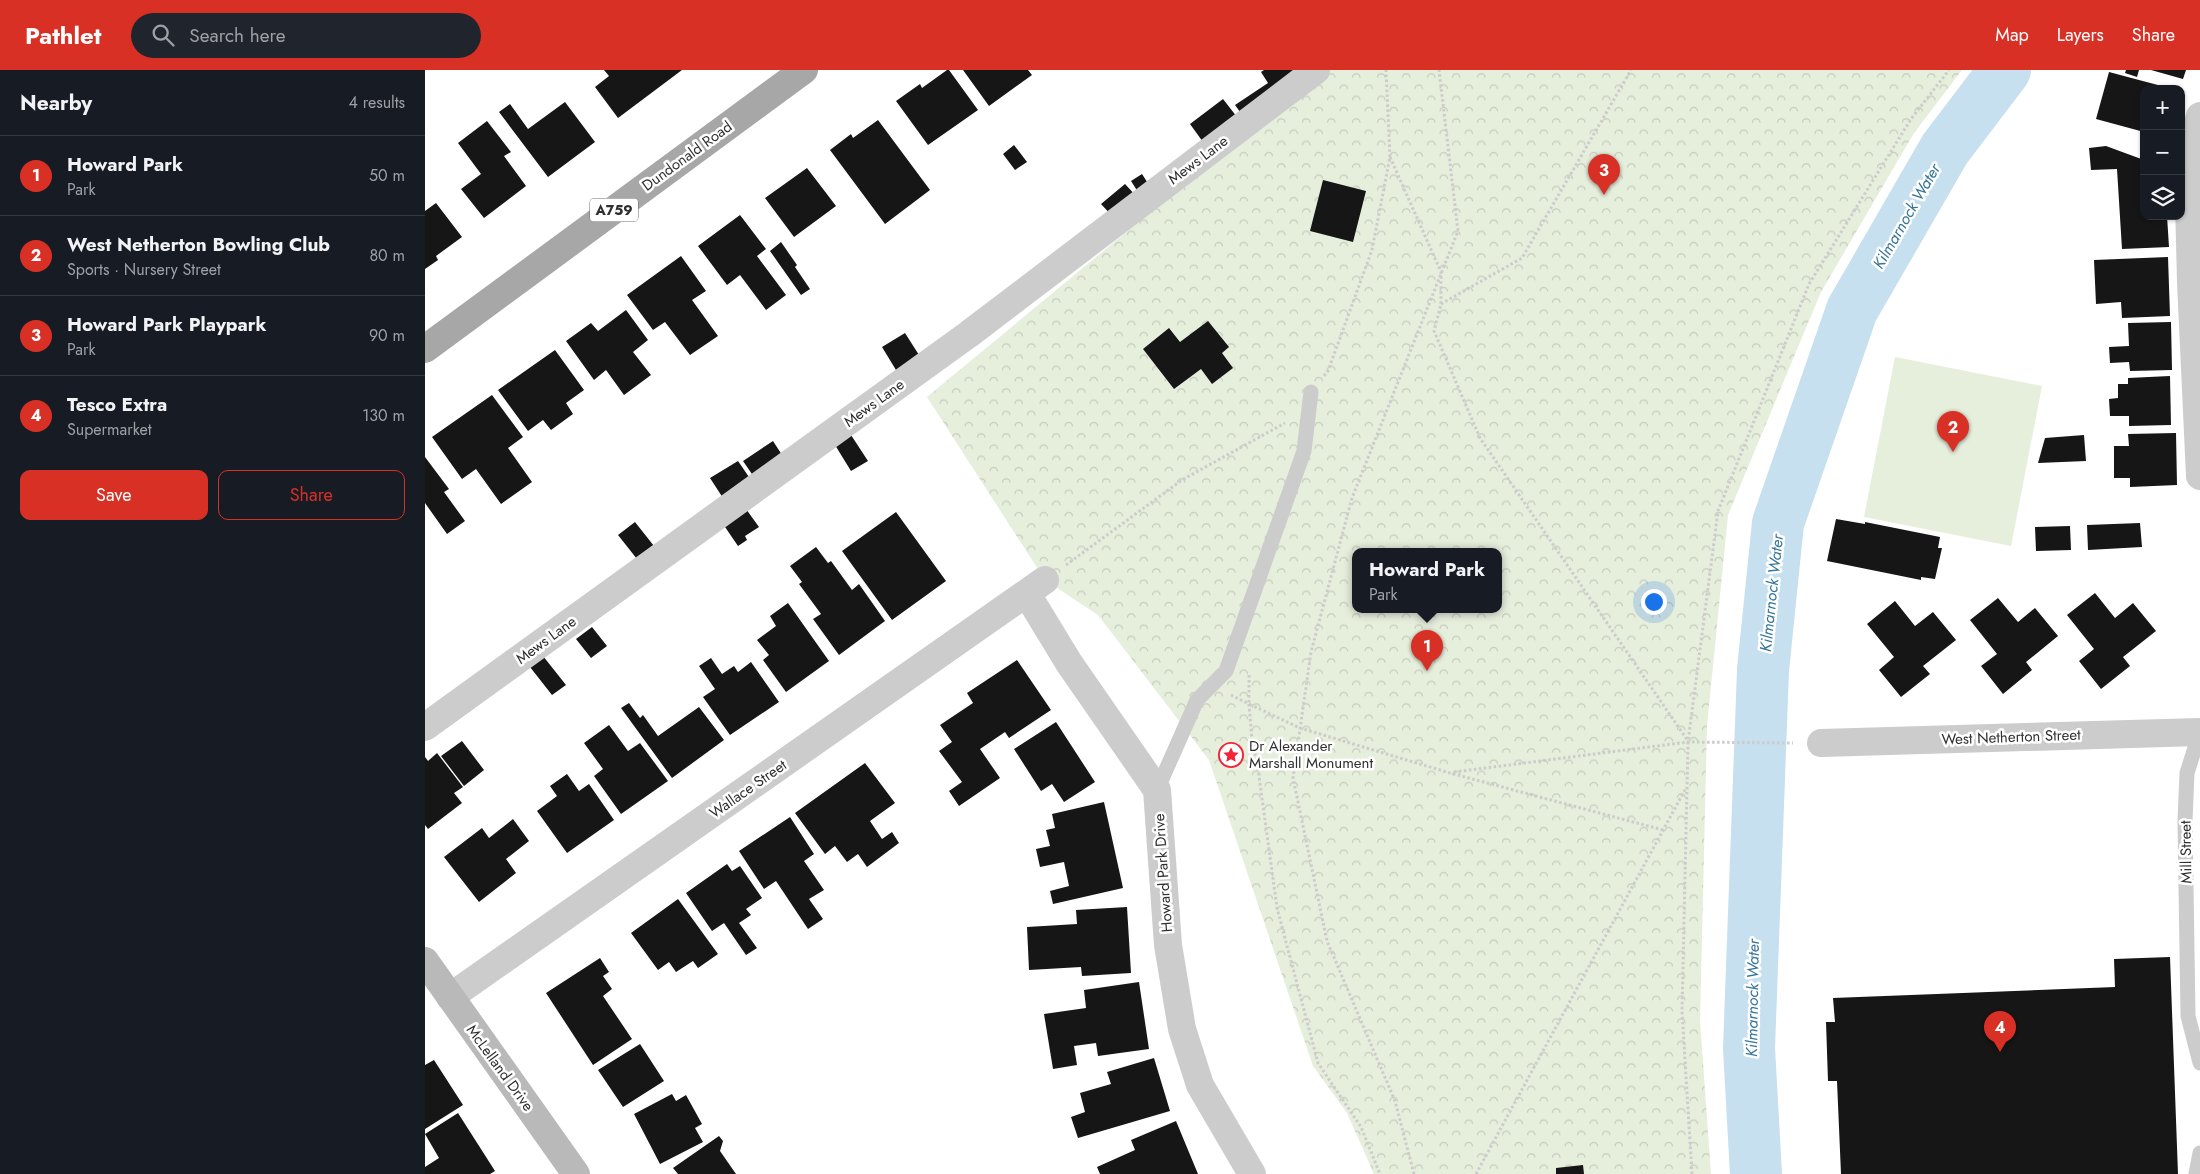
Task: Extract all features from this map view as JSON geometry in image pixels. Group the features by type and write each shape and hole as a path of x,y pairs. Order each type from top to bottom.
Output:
{"main road":[{"name":"Dundonald Road","path":"425,349 804,70"}],"street":[{"name":"Mews Lane","path":"425,727 969,334 1316,70"},
{"path":"2200,116 2188,161 2191,282 2200,476"},
{"path":"1036,587 1069,663 1157,790"},
{"name":"Wallace Street","path":"450,997 1036,587"},
{"name":"West Netherton Street","path":"1821,743 2200,731"},
{"name":"Howard Park Drive","path":"1157,790 1168,945 1182,1030 1201,1085 1252,1174"},
{"name":"McLelland Drive","path":"425,961 576,1174"}],"lane":[{"path":"1157,790 1197,700 1226,671 1303,451 1311,392"},
{"name":"Mill Street","path":"2200,731 2187,773 2185,821 2189,1016 2200,1063"},
{"path":"2196,1174 2200,1153"}],"path":[{"path":"1036,587 1182,480 1290,420 1328,371 1372,250 1390,157 1386,70"},
{"path":"1414,1174 1395,1101 1327,941 1293,778 1311,652 1352,498 1458,230 1439,70"},
{"path":"1441,304 1522,258 1631,70"},
{"path":"1692,1174 1682,1011 1688,742 1718,511 1809,284 1911,119 1949,70"},
{"path":"1390,157 1441,272 1441,304 1434,331 1480,438 1688,742"},
{"path":"1249,674 1252,740 1258,769 1277,908 1318,1063 1361,1127 1381,1174"},
{"path":"1197,700 1230,694 1300,728 1451,773 1663,830"},
{"path":"1451,773 1688,742 1821,743"},
{"path":"1476,1174 1687,786"}],"green space":[{"path":"1322,70 1962,70 1914,133 1821,292 1728,515 1707,726 1700,1021 1711,1174 1374,1174 1347,1113 1313,1066 1209,760 1098,615 1045,580 927,397"},
{"path":"1895,357 2042,386 2011,546 1864,517"}],"building":[{"path":"604,70 682,70 618,118 595,87 609,76"},
{"path":"949,70 978,110 928,145 896,101 920,84 922,88"},
{"path":"963,70 1028,70 1032,75 989,106"},
{"path":"1264,70 1306,70 1243,116 1235,105 1268,83 1261,72"},
{"path":"2126,70 2139,70 2137,77 2125,73"},
{"path":"2151,70 2186,70 2183,79"},
{"path":"2109,72 2158,85 2140,85 2140,131 2096,119"},
{"path":"1223,99 1237,117 1203,142 1190,124"},
{"path":"565,102 595,142 548,177 499,112 510,104 528,129"},
{"path":"878,120 930,190 885,224 830,150 851,134 853,138"},
{"path":"487,121 511,152 504,156 526,186 484,218 461,189 481,174 458,143"},
{"path":"1014,145 1027,162 1015,170 1003,154"},
{"path":"2106,146 2140,159 2140,220 2167,220 2169,247 2122,249 2117,169 2091,170 2089,148"},
{"path":"807,168 836,206 794,237 765,198"},
{"path":"1142,174 1151,188 1140,195 1131,181"},
{"path":"1323,180 1366,191 1353,242 1310,231"},
{"path":"1125,184 1138,198 1114,218 1101,204"},
{"path":"436,203 462,237 436,256 438,260 425,269 425,211"},
{"path":"740,215 766,249 757,256 786,295 766,310 740,275 727,285 698,246"},
{"path":"781,242 797,265 795,267 810,289 801,295 770,251"},
{"path":"681,256 706,291 692,300 718,336 690,355 665,322 653,330 627,295"},
{"path":"2168,257 2170,316 2122,318 2121,302 2096,304 2094,260"},
{"path":"626,310 648,340 633,352 651,375 624,395 606,370 594,380 566,341 591,323 598,331"},
{"path":"1208,321 1229,347 1222,353 1233,368 1212,384 1201,369 1174,389 1143,349 1169,328 1180,342"},
{"path":"2171,322 2172,370 2130,371 2129,362 2110,363 2109,347 2129,346 2128,323"},
{"path":"905,333 919,355 896,370 882,347"},
{"path":"555,350 584,390 566,403 573,414 551,430 543,420 528,431 498,390"},
{"path":"2170,376 2171,425 2129,426 2129,416 2110,416 2109,399 2118,398 2118,384 2128,384 2128,378"},
{"path":"492,395 523,437 508,448 532,482 501,504 476,469 462,479 432,437"},
{"path":"2176,433 2177,485 2130,487 2130,478 2114,478 2114,446 2129,446 2128,434"},
{"path":"851,435 868,461 851,471 835,445"},
{"path":"2084,435 2086,461 2038,463 2045,438"},
{"path":"773,441 784,458 754,477 743,461"},
{"path":"425,457 449,489 444,492 465,521 447,534 425,503"},
{"path":"738,461 751,480 723,498 710,478"},
{"path":"746,509 759,527 745,536 747,540 738,546 723,524"},
{"path":"896,512 946,581 892,620 842,551"},
{"path":"1836,519 1865,524 1865,522 1940,537 1938,548 1942,548 1935,579 1921,577 1921,580 1827,561"},
{"path":"635,522 654,546 637,559 618,535"},
{"path":"2140,523 2142,547 2088,550 2087,525"},
{"path":"2070,526 2071,550 2036,551 2035,527"},
{"path":"816,547 828,563 831,561 852,590 859,584 885,621 839,655 813,619 821,614 799,584 802,582 790,566"},
{"path":"2095,593 2115,618 2133,603 2156,631 2123,657 2130,666 2101,689 2079,661 2094,649 2067,615"},
{"path":"1998,598 2018,622 2035,608 2058,636 2026,662 2032,670 2003,694 1981,666 1997,654 1970,620"},
{"path":"1895,601 1915,626 1933,612 1956,640 1923,666 1930,674 1901,697 1879,670 1894,657 1867,624"},
{"path":"788,603 829,661 786,692 763,660 769,655 757,640 776,626 770,616"},
{"path":"592,627 607,646 591,658 576,639"},
{"path":"543,656 566,685 552,695 530,667"},
{"path":"711,658 722,674 734,666 738,672 751,662 779,702 730,735 703,697 715,689 699,666"},
{"path":"1017,660 1051,710 1009,738 1005,732 980,749 1000,778 959,806 949,791 962,782 939,751 952,742 940,725 973,703 967,693"},
{"path":"629,703 640,718 643,715 658,736 699,707 724,740 672,778 621,708"},
{"path":"1056,722 1095,782 1064,802 1052,784 1041,791 1014,749"},
{"path":"609,725 628,751 640,743 668,781 621,814 594,776 603,769 584,743"},
{"path":"462,741 484,770 464,786 441,756"},
{"path":"437,753 463,787 454,793 462,803 428,829 425,825 425,757 428,761"},
{"path":"865,763 895,803 870,821 882,839 892,832 899,843 867,867 858,854 847,862 835,846 825,854 795,813"},
{"path":"567,774 579,791 589,784 614,820 567,853 537,811 557,796 550,786"},
{"path":"1104,802 1123,888 1053,904 1050,891 1069,886 1064,862 1040,867 1036,849 1050,846 1046,830 1055,828 1052,814"},
{"path":"790,817 814,854 804,861 824,890 809,899 823,919 808,929 776,881 764,889 739,851"},
{"path":"513,819 529,841 506,859 516,873 479,902 444,857 482,828 489,838"},
{"path":"727,864 732,871 740,866 762,898 746,909 751,915 739,923 757,948 746,955 724,923 712,931 686,893"},
{"path":"678,899 718,954 698,968 693,961 676,972 669,962 658,970 631,933"},
{"path":"1127,907 1131,973 1082,976 1081,967 1029,970 1027,927 1077,924 1076,910"},
{"path":"2170,957 2178,1174 1841,1174 1837,1081 1828,1081 1826,1022 1835,1022 1833,998 2115,987 2114,959"},
{"path":"600,958 609,972 603,976 612,989 603,996 632,1039 593,1065 546,993"},
{"path":"1139,982 1149,1049 1098,1056 1096,1043 1074,1046 1077,1065 1053,1069 1044,1014 1086,1008 1084,990"},
{"path":"640,1044 664,1081 623,1107 598,1070"},
{"path":"1154,1058 1170,1111 1078,1138 1071,1117 1085,1112 1080,1093 1111,1084 1107,1072"},
{"path":"434,1060 463,1105 425,1129 425,1065"},
{"path":"672,1094 676,1101 686,1095 702,1124 695,1128 703,1142 660,1164 634,1114"},
{"path":"458,1113 495,1171 490,1174 425,1174 425,1167 439,1158 425,1134"},
{"path":"1176,1121 1198,1174 1100,1174 1097,1167 1135,1150 1131,1140"},
{"path":"719,1136 723,1141 720,1151 736,1174 678,1174 673,1168"},
{"path":"1583,1165 1584,1174 1556,1174 1556,1168"}],"waterway":[{"name":"Kilmarnock Water","path":"1756,1174 1749,1048 1763,670 1778,523 1852,310 1945,149 2005,70"}],"place":[{"name":"Howard Park Playpark","path":"1604,195"},
{"name":"West Netherton Bowling Club","path":"1953,452"},
{"name":"Howard Park","path":"1427,671"},
{"name":"Dr Alexander Marshall Monument","path":"1231,755"},
{"name":"Tesco Extra","path":"2000,1052"}]}
